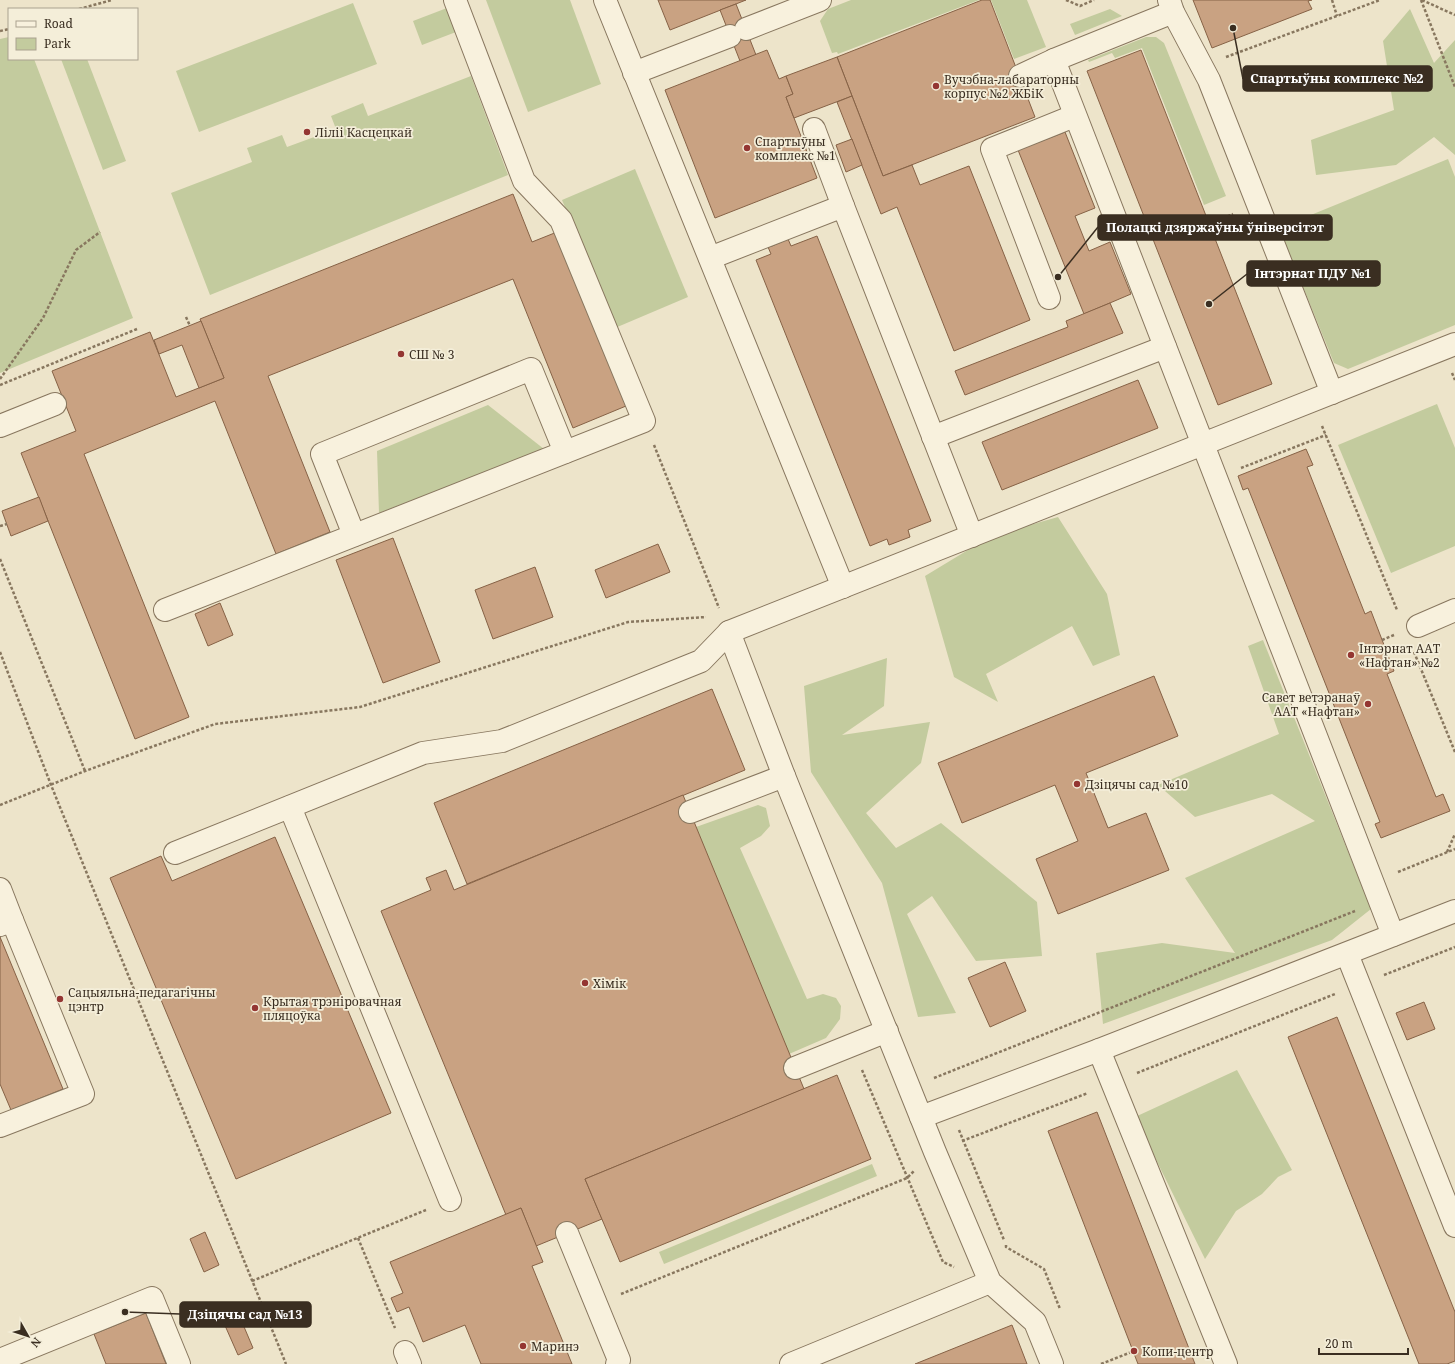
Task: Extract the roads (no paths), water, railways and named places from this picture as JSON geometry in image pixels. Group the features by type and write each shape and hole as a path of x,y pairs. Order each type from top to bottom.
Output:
{"street":[{"path":"164,610 644,421 561,220 524,181 455,0"},
{"path":"605,0 843,587"},
{"path":"634,73 820,0"},
{"path":"1020,76 1171,6 1212,88 1332,393"},
{"path":"1054,60 1074,116 1393,935"},
{"path":"1049,298 992,149 1074,116"},
{"path":"814,129 972,536"},
{"path":"710,258 843,206"},
{"path":"175,854 423,753 502,741 701,661 726,624 843,587 1455,344"},
{"path":"933,437 1165,347"},
{"path":"354,535 322,454 531,369 565,452"},
{"path":"0,426 55,404"},
{"path":"1418,626 1455,610"},
{"path":"726,624 784,776 935,1152 990,1282 1035,1322 1052,1364"},
{"path":"690,812 784,776"},
{"path":"290,807 450,1200"},
{"path":"0,889 6,922 83,1094 0,1126"},
{"path":"921,1117 1099,1050 1455,910"},
{"path":"1346,954 1455,1226"},
{"path":"795,1068 887,1031"},
{"path":"1099,1050 1226,1364"},
{"path":"567,1233 619,1360 617,1364"},
{"path":"791,1364 990,1282"},
{"path":"0,1360 152,1298 179,1364"}],"place":[{"name":"Спартыўны комплекс №2","path":"1233,28"},
{"name":"Вучэбна-лабараторны корпус №2 ЖБіК","path":"936,86"},
{"name":"Ліліі Касцецкай","path":"307,132"},
{"name":"Спартыўны комплекс №1","path":"747,148"},
{"name":"Полацкі дзяржаўны ўніверсітэт","path":"1058,277"},
{"name":"Інтэрнат ПДУ №1","path":"1209,304"},
{"name":"СШ № 3","path":"401,354"},
{"name":"Інтэрнат ААТ «Нафтан» №2","path":"1351,655"},
{"name":"Савет ветэранаў ААТ «Нафтан»","path":"1368,704"},
{"name":"Дзіцячы сад №10","path":"1077,784"},
{"name":"Хімік","path":"585,983"},
{"name":"Сацыяльна-педагагічны цэнтр","path":"60,999"},
{"name":"Крытая трэніровачная пляцоўка","path":"255,1008"},
{"name":"Дзіцячы сад №13","path":"125,1312"},
{"name":"Маринэ","path":"523,1346"},
{"name":"Копи-центр","path":"1134,1351"}]}
